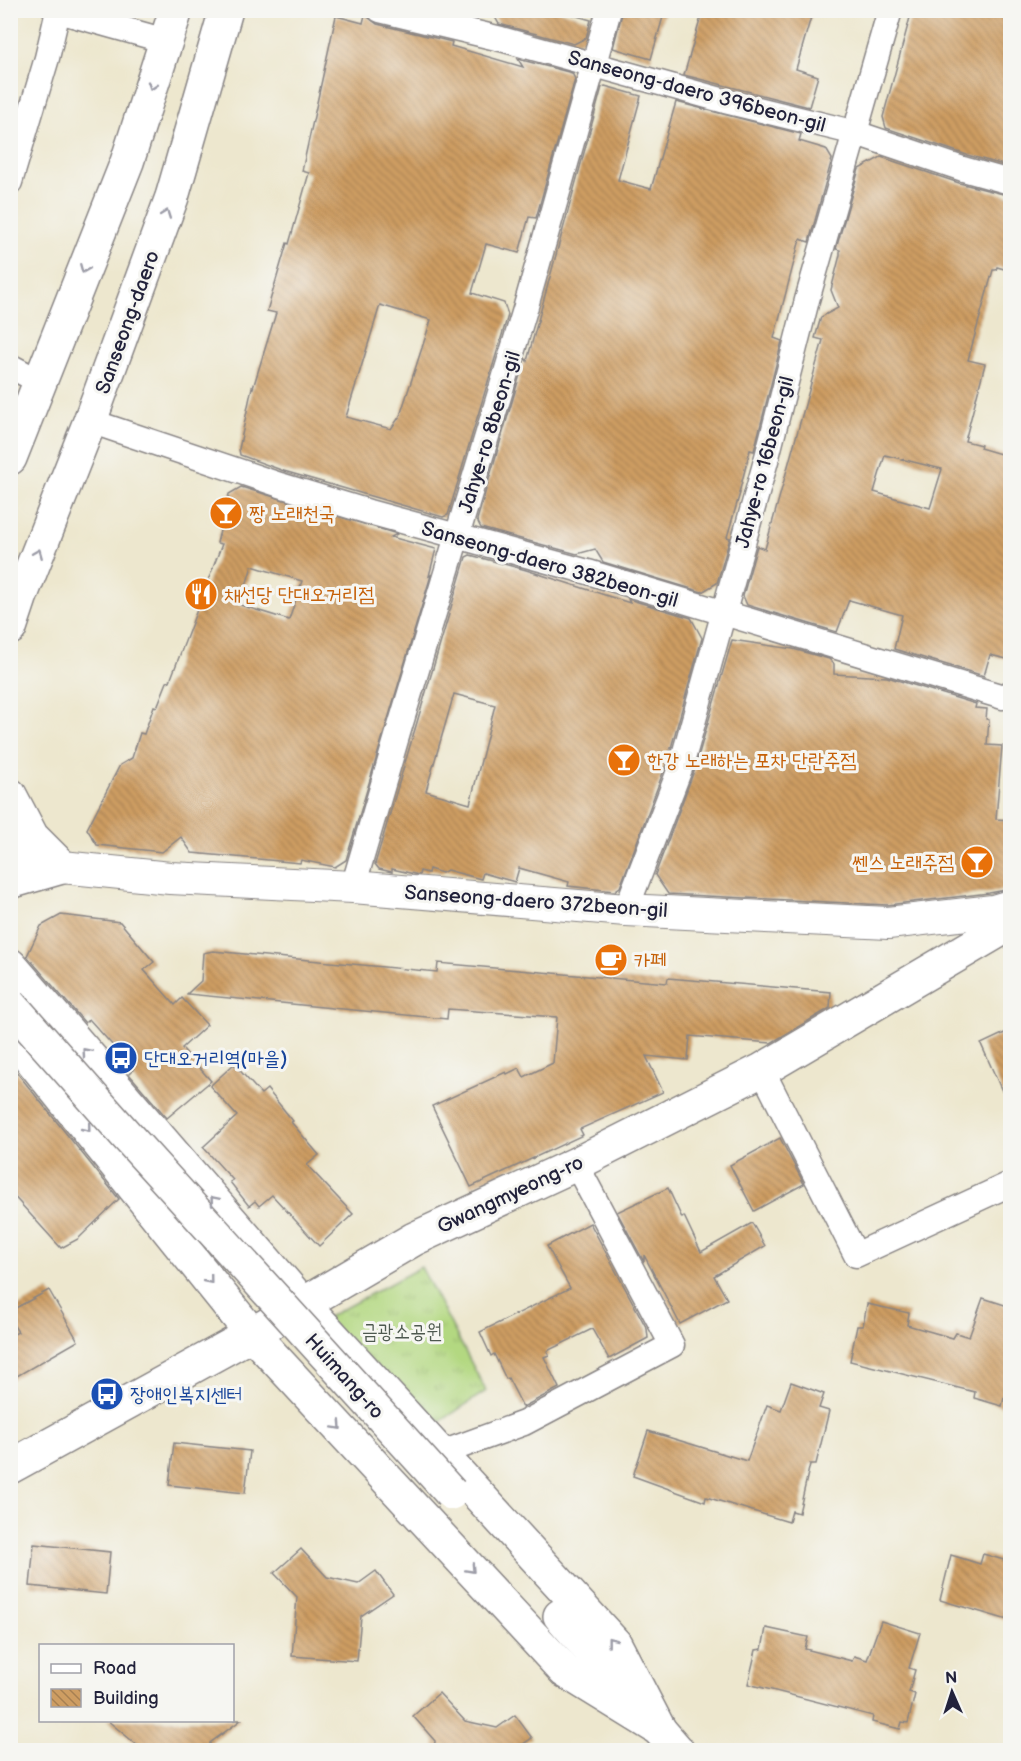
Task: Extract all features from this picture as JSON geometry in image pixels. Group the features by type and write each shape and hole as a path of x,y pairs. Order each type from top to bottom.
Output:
{"main road":[{"name":"Sanseong-daero","path":"10,628 90,422 172,196 226,10"},
{"path":"10,458 127,162 171,26"},
{"path":"10,795 32,837 62,867 10,882"},
{"name":"Gwangmyeong-ro","path":"10,1467 252,1334 414,1239 576,1164 762,1070 1011,924"},
{"path":"10,965 303,1304 615,1644 668,1740"},
{"name":"Huimang-ro","path":"10,1004 451,1493 668,1740"},
{"path":"13,1036 252,1334 565,1671 668,1740"}],"street":[{"name":"Sanseong-daero 396beon-gil","path":"380,10 501,39 725,101 855,132 963,169 1011,182"},
{"name":"Jahye-ro 8beon-gil","path":"354,887 403,714 526,306 609,10"},
{"name":"Jahye-ro 16beon-gil","path":"626,910 681,766 767,457 807,300 890,10"},
{"path":"10,182 57,11 171,26"},
{"path":"10,366 40,382"},
{"name":"Sanseong-daero 382beon-gil","path":"90,422 280,485 457,537 588,572 1008,703"},
{"name":"Sanseong-daero 372beon-gil","path":"10,854 62,867 170,878 354,887 626,910 888,922 993,911 1011,906"},
{"path":"762,1070 856,1255 1011,1184"},
{"path":"442,1453 524,1423 672,1345 576,1164"}],"green space":[{"name":"금광소공원","path":"421,1267 486,1391 429,1429 326,1318"}],"building":[{"path":"491,10 556,10 591,20 586,38 574,44 499,24"},
{"path":"623,10 665,10 651,59 613,48"},
{"path":"703,10 813,10 796,69 818,76 809,107 684,75"},
{"path":"912,10 1011,10 1011,167 886,128 883,117"},
{"path":"365,15 377,24 452,42 451,46 523,67 518,59 572,73 575,79 536,218 529,217 519,253 486,244 472,293 504,303 508,315 448,515 443,517 284,471 240,455 239,449 252,387 276,313 267,311 309,173 302,171 336,16 363,23","holes":["380,305 431,320 400,416 391,429 346,417"]},
{"path":"602,87 641,96 618,180 651,189 676,102 801,134 799,141 826,149 832,159 809,242 800,239 774,338 782,341 754,451 750,450 717,583 702,592 603,562 595,549 577,554 481,528 477,520 525,358 527,361"},
{"path":"881,157 959,183 1011,196 1011,271 997,267 993,270 968,360 985,364 965,441 1011,457 1011,660 990,655 984,676 894,649 902,615 849,600 837,632 747,605 743,596 757,546 765,549 823,340 815,338 821,317 838,308 831,290 840,255 840,250 836,249 859,169","holes":["885,455 942,469 930,508 874,492"]},
{"path":"241,487 397,534 391,537 436,549 429,576 431,575 346,860 335,867 301,860 300,863 192,853 181,837 162,852 97,845 87,829 120,765 132,758 140,733 144,734 154,706 157,707 167,682 170,681 222,544 217,543 229,494","holes":["252,566 302,581 289,620 240,605"]},
{"path":"470,555 526,570 630,603 628,599 691,618 702,638 667,762 620,887 614,891 568,886 569,882 519,868 515,882 483,873 481,879 447,870 442,873 429,869 428,873 420,871 419,875 392,869 392,872 379,869 375,864 466,557","holes":["454,694 495,705 470,804 426,791"]},
{"path":"732,640 793,649 829,659 834,664 834,674 887,677 976,704 975,708 987,709 986,719 989,720 987,745 1002,746 996,819 1011,820 1011,889 887,905 668,894 655,875 694,771"},
{"path":"61,915 120,922 154,962 144,970 175,1005 182,998 207,1025 182,1048 211,1081 167,1118 129,1074 134,1069 89,1019 85,1023 27,956 41,926"},
{"path":"213,951 437,972 438,963 667,983 668,978 831,992 830,1008 771,1043 690,1036 688,1060 646,1056 663,1092 580,1129 583,1135 471,1187 432,1106 506,1072 507,1074 519,1068 524,1077 553,1063 557,1017 448,1009 447,1019 187,994 201,981 203,953"},
{"path":"1011,1030 1011,1111 981,1044"},
{"path":"10,1064 119,1199 78,1239 61,1248 10,1192"},
{"path":"234,1064 261,1094 267,1089 293,1121 291,1122 319,1155 307,1165 353,1214 319,1246 272,1195 259,1206 255,1201 249,1206 230,1182 233,1180 203,1147 237,1116 210,1086"},
{"path":"780,1138 804,1184 754,1211 730,1165"},
{"path":"668,1188 701,1252 752,1223 765,1246 714,1276 727,1299 680,1324 644,1255 644,1262 617,1212"},
{"path":"590,1223 647,1329 648,1338 609,1359 592,1329 547,1351 549,1355 544,1357 559,1388 523,1407 494,1354 491,1356 480,1332 570,1288 547,1246"},
{"path":"49,1290 78,1341 10,1380 10,1336 18,1332 10,1319 10,1311"},
{"path":"983,1298 1011,1307 1011,1399 1004,1398 1002,1406 974,1398 975,1392 850,1361 857,1326 863,1326 867,1304 909,1313 907,1325 953,1338 956,1333 969,1337"},
{"path":"791,1382 824,1394 819,1408 829,1411 816,1464 810,1464 799,1513 792,1511 789,1522 706,1497 705,1502 633,1476 648,1431 747,1461 767,1405 781,1410"},
{"path":"174,1443 250,1451 245,1493 169,1485"},
{"path":"34,1544 110,1552 106,1594 30,1586"},
{"path":"301,1549 327,1577 358,1584 376,1571 393,1594 361,1616 357,1661 292,1656 297,1597 274,1573"},
{"path":"983,1554 1011,1562 1011,1621 940,1600 951,1555 980,1564"},
{"path":"881,1621 920,1633 909,1668 915,1670 909,1692 915,1694 908,1723 902,1722 900,1729 872,1722 873,1716 748,1684 756,1650 762,1649 766,1628 808,1637 805,1649 852,1661 854,1656 867,1660"},
{"path":"439,1693 465,1721 497,1728 515,1715 532,1738 514,1750 434,1750 435,1741 413,1716"},
{"path":"234,1720 241,1720 210,1743 210,1750 138,1750 137,1745 109,1722 234,1722"}],"place":[{"name":"짱 노래천국","path":"226,513"},
{"name":"채선당 단대오거리점","path":"201,594"},
{"name":"한강 노래하는 포차 단란주점","path":"624,760"},
{"name":"쎈스 노래주점","path":"977,862"},
{"name":"카페","path":"611,960"},
{"name":"단대오거리역(마을)","path":"121,1058"},
{"name":"장애인복지센터","path":"107,1394"}]}
